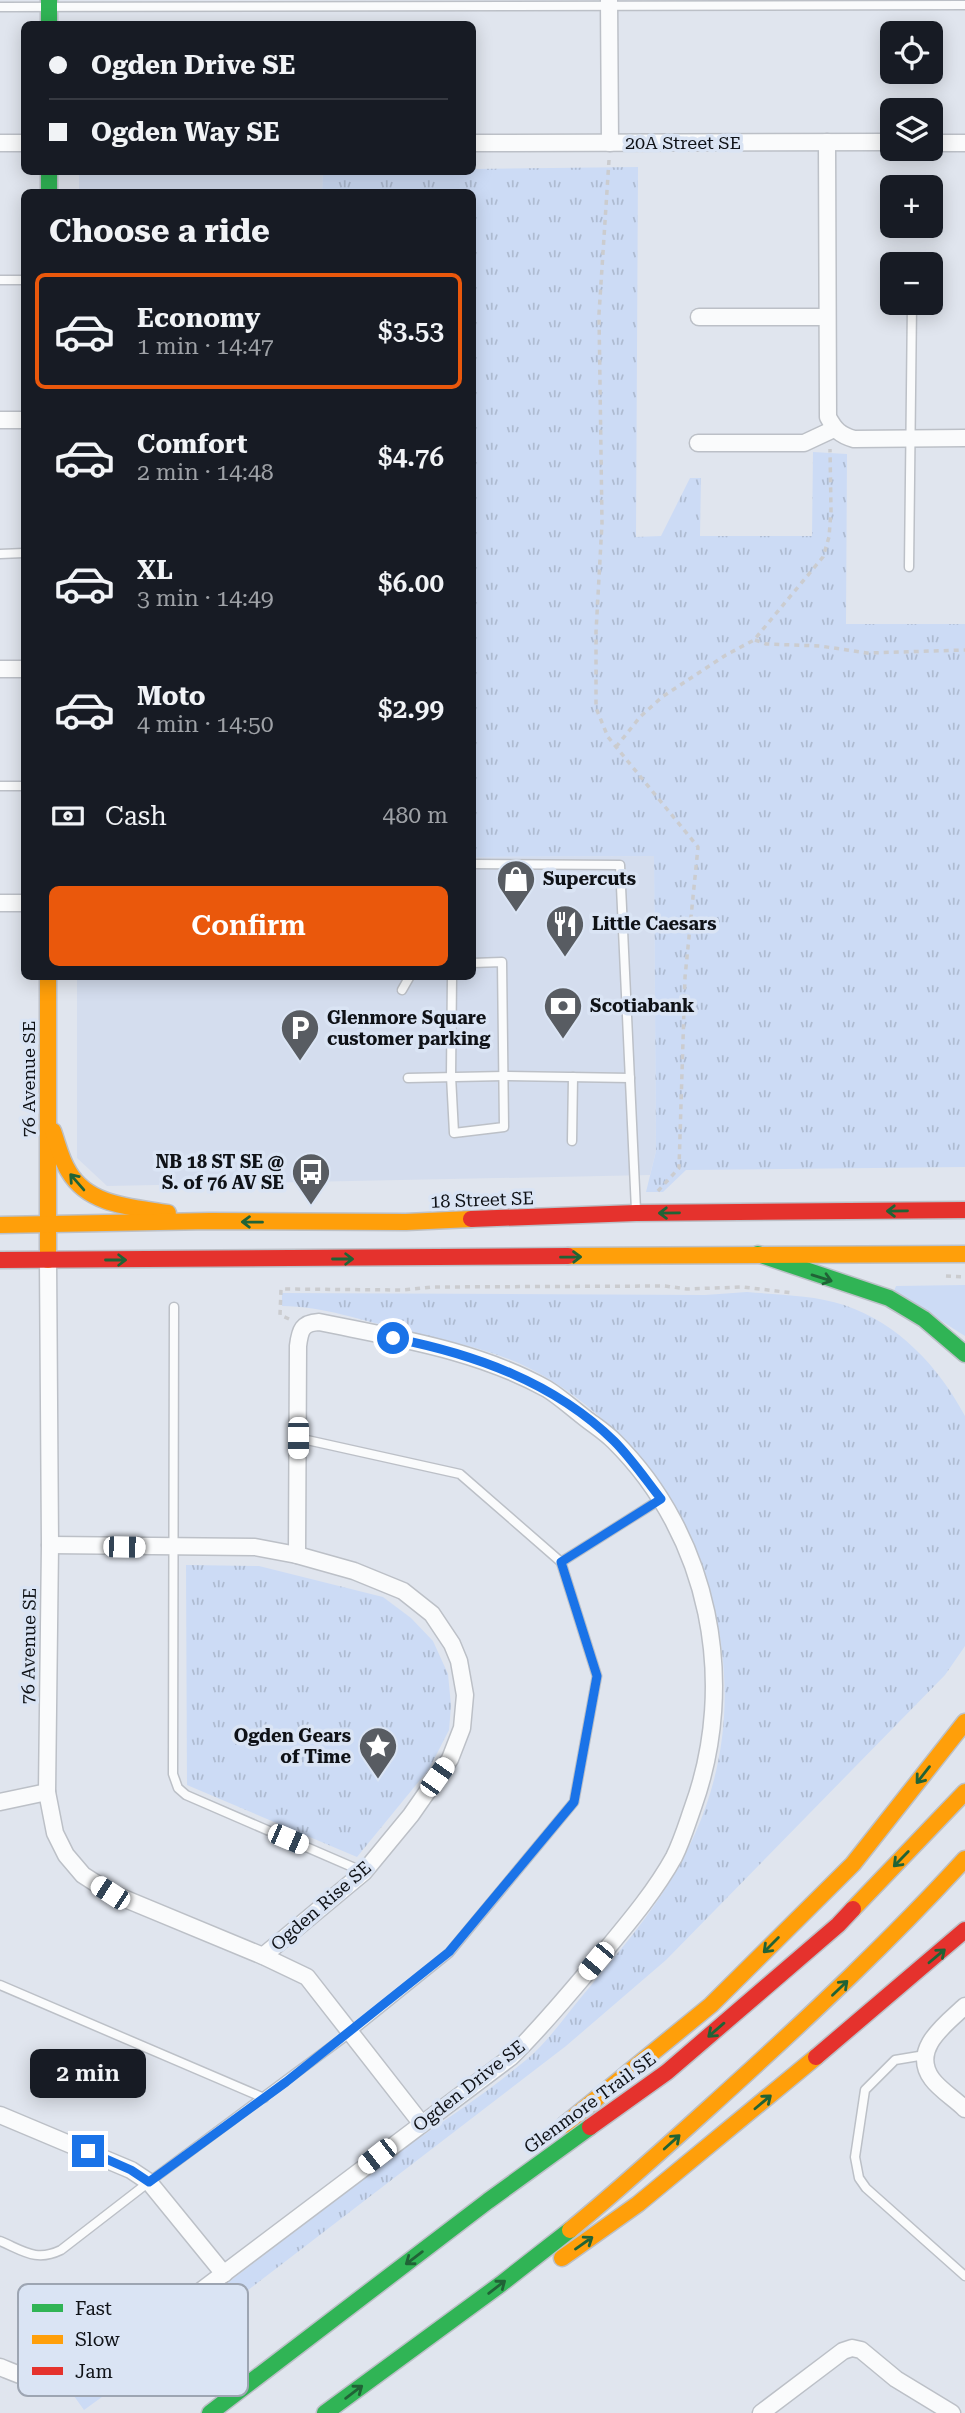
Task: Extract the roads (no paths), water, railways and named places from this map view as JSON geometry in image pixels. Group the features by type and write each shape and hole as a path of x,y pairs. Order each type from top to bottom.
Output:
{"main road":[{"name":"76 Avenue SE","path":"48,980 48,1260"},
{"path":"48,1115 69,1174 83,1190 115,1202 210,1222"},
{"name":"18 Street SE","path":"0,1225 435,1222 636,1213 965,1210"},
{"path":"758,1254 786,1266 879,1294 934,1325 965,1353"},
{"path":"0,1260 965,1254"},
{"path":"488,2202 524,2158 711,2005 853,1864 965,1722"},
{"name":"Glenmore Trail SE","path":"248,2384 488,2202 667,2072 838,1925 965,1792"},
{"path":"325,2413 510,2277 647,2165 817,2010 919,1910 965,1859"},
{"path":"382,2370 443,2343 638,2204 800,2071 965,1930"},
{"name":"Glenmore Trail SE","path":"210,2413 232,2396"}],"street":[{"path":"609,3 610,143"},
{"path":"827,142 828,417 842,436 854,439 965,438"},
{"name":"20A Street SE","path":"476,143 880,142"},
{"path":"0,143 21,143"},
{"path":"943,143 965,143"},
{"path":"699,317 826,317"},
{"path":"0,420 21,420"},
{"path":"698,443 804,443 835,429"},
{"path":"0,669 21,670"},
{"path":"0,903 21,903"},
{"name":"76 Avenue SE","path":"48,1260 50,1545 47,1792 55,1833 66,1855 83,1875 110,1893 307,1977 421,2123"},
{"name":"Ogden Drive SE","path":"211,2284 511,2057 538,2031 628,1924 674,1856 704,1777 714,1716 716,1678 712,1639 691,1560 661,1499 613,1440 549,1391 513,1373 418,1343 319,1322 309,1323 303,1326 298,1346 298,1438"},
{"path":"297,1556 298,1438"},
{"name":"Ogden Rise SE","path":"50,1545 256,1547 354,1571 403,1591 418,1601 443,1628 456,1652 465,1695 462,1728 450,1759 411,1815 364,1872 263,1956"},
{"path":"0,1802 47,1792"},
{"path":"965,2006 934,2035 925,2055 932,2079 965,2109"},
{"path":"0,2115 131,2170 149,2182 224,2274"},
{"path":"761,2413 843,2351 852,2348 868,2354 896,2379 952,2413"},
{"name":"Ogden Drive SE","path":"0,2367 18,2373"}],"lane":[{"path":"0,7 49,4 965,5"},
{"path":"0,280 21,280"},
{"path":"909,567 912,315"},
{"path":"0,554 21,553"},
{"path":"0,786 21,786"},
{"path":"476,864 620,865 636,1213"},
{"path":"452,980 451,1076 454,1133 504,1127 502,962 476,963"},
{"path":"402,990 408,980"},
{"path":"572,1141 573,1077"},
{"path":"408,1078 630,1078"},
{"path":"174,1307 173,1774 178,1788 187,1795 364,1872"},
{"path":"0,2241 33,2255 47,2257 61,2250 351,2032 449,1952 574,1802 597,1676 561,1562 460,1474 298,1438"},
{"path":"561,1562 661,1499"},
{"path":"0,1985 264,2098"},
{"path":"925,2055 895,2060 865,2090 855,2157 859,2178 866,2188 965,2276"}],"place":[{"name":"Supercuts","path":"516,913"},
{"name":"Little Caesars","path":"565,958"},
{"name":"Scotiabank","path":"563,1040"},
{"name":"Glenmore Square customer parking","path":"300,1062"},
{"name":"NB 18 ST SE @ S. of 76 AV SE","path":"311,1206"},
{"name":"Ogden Gears of Time","path":"378,1780"}]}
